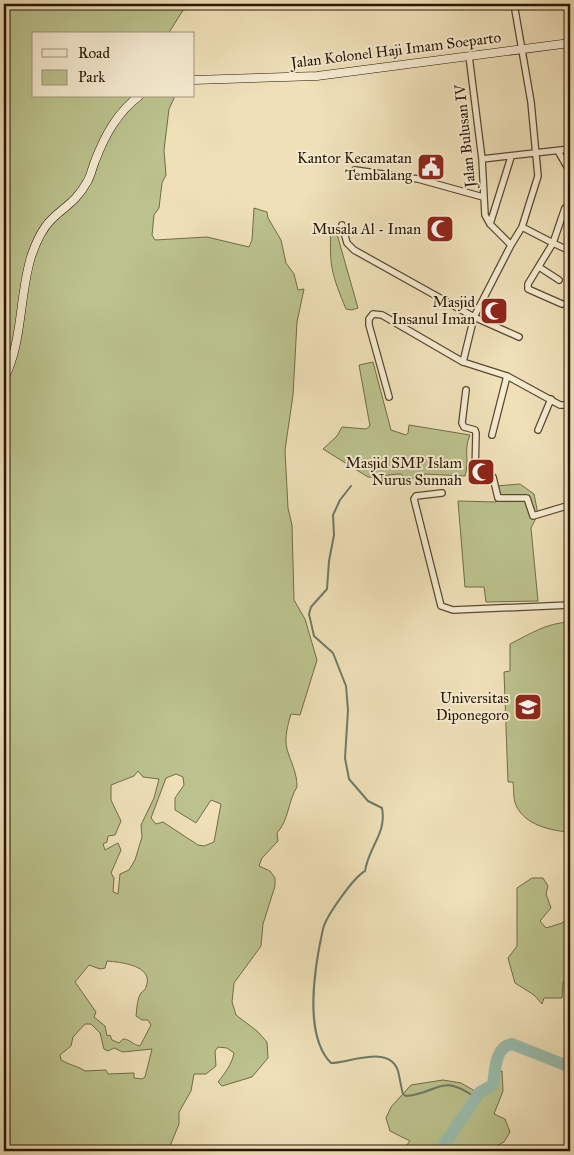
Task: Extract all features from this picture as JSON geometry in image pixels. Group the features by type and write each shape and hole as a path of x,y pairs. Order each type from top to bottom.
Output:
{"main road":[{"name":"Jalan Kolonel Haji Imam Soeparto","path":"195,80 317,76 570,43"},
{"path":"4,379 12,360 29,264 36,242 50,221 74,201 88,181 94,162 110,127 125,107 136,98"}],"street":[{"path":"463,362 474,317 522,227 538,183 537,153 514,4"},
{"name":"Jalan Bulusan IV","path":"469,56 482,159 485,215 490,224"},
{"path":"482,159 570,149"},
{"path":"558,151 570,172"},
{"path":"511,157 490,224 511,245"},
{"path":"355,170 418,179 483,197"},
{"path":"562,304 528,289 528,284 553,243 565,208"},
{"path":"342,225 347,243 354,250 474,317 519,337"},
{"path":"522,227 570,252"},
{"path":"539,267 559,280"},
{"path":"389,397 369,325 369,319 373,314 382,315 463,362 507,376 565,405 570,400"},
{"path":"492,435 507,376"},
{"path":"466,390 462,423 464,427 476,433 474,475 493,477 498,498 526,498 533,516 570,505"},
{"path":"538,430 551,399"},
{"path":"442,493 416,496 414,499 441,606 453,610 570,605"}],"green space":[{"path":"4,4 187,4 169,32 32,32 32,98 174,98 169,109 164,150 166,175 162,183 159,208 154,215 152,235 155,240 207,237 249,247 252,240 254,208 267,212 268,218 281,240 286,263 294,274 298,290 304,289 297,322 293,395 285,450 288,508 292,525 294,600 305,619 317,660 300,715 291,714 287,731 286,745 295,772 297,787 284,822 277,833 278,841 262,858 259,866 270,871 275,878 275,886 263,924 261,946 234,983 232,1002 236,1015 257,1031 267,1042 268,1058 252,1077 222,1086 218,1082 230,1065 234,1053 227,1048 218,1047 215,1051 216,1066 206,1074 194,1074 191,1091 179,1112 179,1124 168,1151 4,1151","holes":["138,771 143,777 159,779 154,798 141,825 142,837 135,860 129,870 120,874 118,894 113,892 114,878 111,873 121,850 118,843 105,850 103,844 107,842 108,836 115,835 121,821 111,800 111,785 134,776","176,774 183,777 184,785 175,798 175,810 196,823 211,800 221,804 214,842 204,846 198,845 163,822 156,824 151,818 166,778","107,961 134,966 141,969 145,974 147,980 146,988 139,998 136,1016 142,1020 148,1020 151,1025 140,1046 125,1039 119,1043 112,1040 110,1035 107,1036 105,1026 94,1017 96,1012 75,982 89,965 100,969 105,968","85,1024 91,1024 100,1033 104,1049 108,1051 114,1048 123,1052 152,1049 145,1077 142,1079 134,1078 134,1073 108,1074 106,1070 85,1071 61,1060 60,1055 71,1046 73,1037"]},
{"path":"335,227 358,308 352,310 346,309 332,270 331,230"},
{"path":"373,362 391,430 406,435 409,425 470,435 467,446 465,476 425,474 420,478 405,478 401,474 368,477 323,449 337,436 342,427 366,429 370,426 359,365"},
{"path":"520,484 534,494 538,514 531,528 538,601 486,602 484,587 465,587 458,501 496,502 496,486"},
{"name":"Universitas Diponegoro","path":"570,622 570,832 539,826 525,818 516,805 513,782 508,782 504,672 510,671 510,644 553,624"},
{"path":"532,878 543,878 548,886 546,894 551,908 540,921 546,928 562,923 570,915 570,968 563,983 562,998 544,998 542,1004 534,995 515,983 508,958 517,946 517,888"},
{"path":"502,1071 503,1091 494,1114 505,1119 510,1132 504,1142 493,1148 496,1151 402,1151 410,1141 390,1131 386,1118 391,1107 411,1085 443,1080 461,1083 475,1091 490,1084 492,1074"}],"waterway":[{"path":"351,486 340,500 333,515 334,535 329,561 327,589 311,607 309,614 314,636 333,653 346,686 348,710 345,758 349,779 368,801 382,808 383,817 380,832 365,871 341,897 329,915 323,929 315,980 314,1018 317,1035 322,1051 331,1063 368,1057 387,1058 394,1063 398,1071 403,1094 406,1096 447,1085 464,1090 476,1098"},
{"path":"443,1151 445,1143 480,1092 493,1085 495,1066 499,1054 506,1046 512,1044 570,1067"}],"place":[{"name":"Kantor Kecamatan Tembalang","path":"431,167"},
{"name":"Musala Al - Iman","path":"440,229"},
{"name":"Masjid Insanul Iman","path":"494,311"},
{"name":"Masjid SMP Islam Nurus Sunnah","path":"481,472"},
{"name":"Universitas Diponegoro","path":"528,707"}]}
